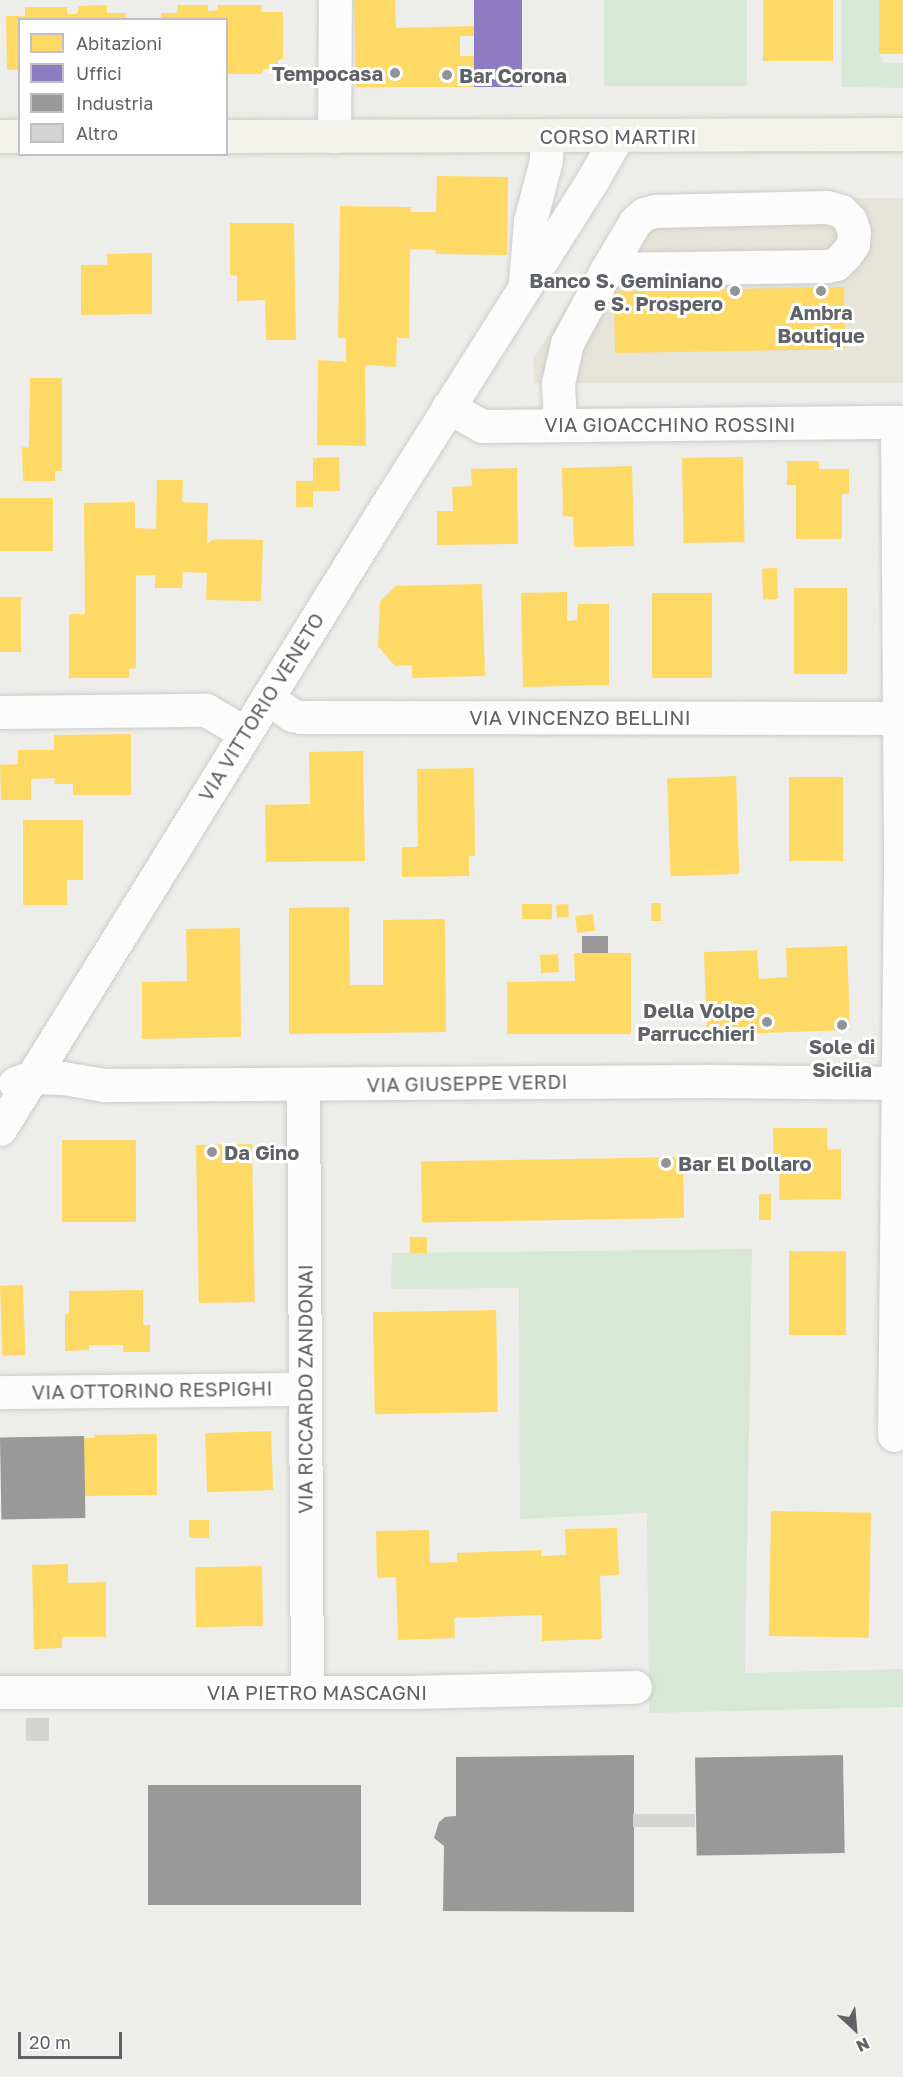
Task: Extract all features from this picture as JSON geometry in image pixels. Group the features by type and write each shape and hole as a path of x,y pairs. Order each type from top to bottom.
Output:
{"main road":[{"name":"CORSO MARTIRI","path":"228,136 903,134"},
{"path":"0,136 18,136"}],"street":[{"path":"334,136 335,0"},
{"name":"VIA VITTORIO VENETO","path":"525,287 530,221 546,160 547,136"},
{"name":"VIA VITTORIO VENETO","path":"0,1129 617,136"},
{"path":"560,424 558,383 567,343 607,269 635,222 655,211 827,207 841,211 850,220 854,232 853,244 846,254 836,264 827,266 607,269"},
{"name":"VIA GIOACCHINO ROSSINI","path":"448,407 482,426 897,422 901,626"},
{"path":"894,1435 901,1083 899,718 901,626"},
{"name":"VIA VINCENZO BELLINI","path":"267,698 292,715 301,717 899,718"},
{"path":"0,712 206,710 245,733"},
{"path":"0,1088 32,1077"},
{"name":"VIA GIUSEPPE VERDI","path":"32,1077 63,1078 104,1084 303,1085 708,1080 901,1083"},
{"name":"VIA RICCARDO ZANDONAI","path":"303,1085 307,1692"},
{"name":"VIA OTTORINO RESPIGHI","path":"0,1392 304,1389"},
{"name":"VIA PIETRO MASCAGNI","path":"0,1692 436,1691 635,1687"}],"shaded area":[{"path":"658,198 903,198 903,383 534,383 533,359 627,212"}],"green space":[{"path":"604,0 747,0 747,86 604,86"},
{"path":"842,0 879,0 879,54 884,63 903,63 903,88 842,87"},
{"path":"752,1249 745,1673 903,1669 903,1707 649,1713 647,1513 520,1519 519,1288 391,1289 392,1253"}],"building: Abitazioni":[{"path":"354,0 395,0 396,28 474,26 475,36 460,36 460,56 475,56 476,87 356,87"},
{"path":"763,0 833,0 833,61 763,61"},
{"path":"879,0 903,0 903,54 879,54"},
{"path":"107,5 107,13 125,13 125,18 18,18 18,70 7,70 6,16 25,16 25,7 67,7 67,14 77,14 79,6"},
{"path":"178,5 208,5 208,11 218,10 218,5 261,5 262,12 283,12 283,59 278,60 278,69 263,69 262,74 228,74 228,18 161,18 161,13 177,13"},
{"path":"437,176 508,177 507,255 435,254 436,250 410,249 409,338 397,338 396,367 365,365 366,446 317,445 318,360 346,362 346,338 338,338 340,206 411,207 410,212 436,212"},
{"path":"230,223 294,223 296,340 266,340 265,300 237,301 237,276 230,275"},
{"path":"152,253 152,314 81,315 81,265 107,265 107,254"},
{"path":"844,287 845,349 615,353 614,291"},
{"path":"30,378 62,378 62,471 55,471 55,481 23,481 22,447 29,448"},
{"path":"339,457 340,491 313,491 313,507 296,507 296,481 313,481 313,458"},
{"path":"743,457 744,542 683,543 682,458"},
{"path":"787,461 819,461 819,469 849,469 849,494 842,494 842,539 796,539 796,485 787,485"},
{"path":"632,466 634,546 574,547 573,517 563,516 562,468"},
{"path":"517,468 518,544 437,545 437,511 453,511 452,487 472,486 471,469"},
{"path":"157,480 183,480 182,502 208,503 207,544 214,539 263,540 261,601 206,600 207,573 183,572 182,588 155,588 155,575 136,575 136,668 129,669 129,678 69,678 69,614 85,614 84,503 135,502 135,528 156,529"},
{"path":"0,498 53,498 53,551 0,551"},
{"path":"777,568 778,599 763,600 762,569"},
{"path":"482,584 485,676 412,678 412,665 395,666 378,646 380,602 395,586"},
{"path":"794,588 847,588 847,674 794,674"},
{"path":"567,592 567,621 577,620 578,604 609,604 609,685 523,687 521,593"},
{"path":"652,593 712,593 712,678 652,678"},
{"path":"0,597 21,597 21,652 0,652"},
{"path":"131,734 131,795 73,795 73,784 54,784 55,778 31,779 31,800 1,800 0,765 18,764 18,750 54,750 54,735"},
{"path":"363,751 365,861 266,862 265,805 310,804 309,752"},
{"path":"474,768 475,856 469,856 469,876 402,877 402,847 418,847 417,769"},
{"path":"736,776 739,874 670,876 667,778"},
{"path":"789,777 843,777 843,861 789,861"},
{"path":"23,820 83,820 83,880 67,880 67,905 23,905"},
{"path":"651,903 661,903 661,921 651,921"},
{"path":"522,904 552,904 552,919 522,919"},
{"path":"568,904 569,917 557,918 556,905"},
{"path":"349,907 350,985 383,985 383,920 445,919 446,1032 289,1034 289,908"},
{"path":"593,914 595,931 577,933 575,916"},
{"path":"240,928 241,1037 142,1039 142,982 187,981 186,929"},
{"path":"847,946 850,1030 707,1035 704,952 757,950 759,979 787,977 786,948"},
{"path":"574,953 631,953 631,1034 507,1034 507,982 575,981"},
{"path":"558,954 559,972 541,973 540,955"},
{"path":"773,1128 827,1128 827,1150 841,1149 841,1199 779,1200 779,1169 774,1169"},
{"path":"62,1140 136,1140 136,1222 62,1222"},
{"path":"252,1144 255,1302 199,1303 196,1145"},
{"path":"683,1157 684,1218 422,1223 421,1162"},
{"path":"759,1194 771,1194 771,1220 759,1220"},
{"path":"410,1237 427,1237 427,1253 410,1253"},
{"path":"789,1251 846,1251 846,1335 789,1335"},
{"path":"23,1285 25,1355 2,1356 0,1286"},
{"path":"143,1290 143,1325 150,1325 150,1352 123,1352 123,1345 89,1345 89,1350 65,1351 65,1314 69,1314 69,1291"},
{"path":"496,1310 498,1412 375,1414 373,1312"},
{"path":"271,1431 273,1490 207,1492 205,1433"},
{"path":"157,1434 157,1495 84,1496 83,1438 95,1438 94,1435"},
{"path":"771,1511 871,1513 869,1638 769,1636"},
{"path":"189,1520 209,1520 209,1538 189,1538"},
{"path":"617,1528 619,1575 600,1576 602,1639 542,1641 542,1615 454,1618 455,1638 398,1640 396,1577 377,1578 376,1531 429,1530 430,1563 457,1562 457,1553 541,1550 541,1556 566,1555 565,1529"},
{"path":"68,1564 68,1583 106,1582 106,1637 62,1637 62,1648 34,1649 32,1565"},
{"path":"262,1566 263,1626 196,1627 195,1567"}],"building: Uffici":[{"path":"474,0 522,0 522,87 474,87"}],"building: Industria":[{"path":"582,936 608,936 608,953 582,953"},
{"path":"84,1436 85,1518 1,1519 0,1437"},
{"path":"634,1755 634,1912 443,1911 444,1846 434,1838 439,1822 445,1817 456,1816 456,1757"},
{"path":"843,1755 845,1853 697,1856 695,1758"},
{"path":"148,1785 361,1785 361,1905 148,1905"}],"building: Altro":[{"path":"26,1718 49,1718 49,1741 26,1741"},
{"path":"633,1814 695,1814 695,1827 633,1827"}],"place":[{"name":"Tempocasa","path":"395,73"},
{"name":"Bar Corona","path":"447,75"},
{"name":"Banco S. Geminiano e S. Prospero","path":"735,291"},
{"name":"Ambra Boutique","path":"821,291"},
{"name":"Della Volpe Parrucchieri","path":"767,1022"},
{"name":"Sole di Sicilia","path":"842,1025"},
{"name":"Da Gino","path":"212,1152"},
{"name":"Bar El Dollaro","path":"666,1163"}]}
